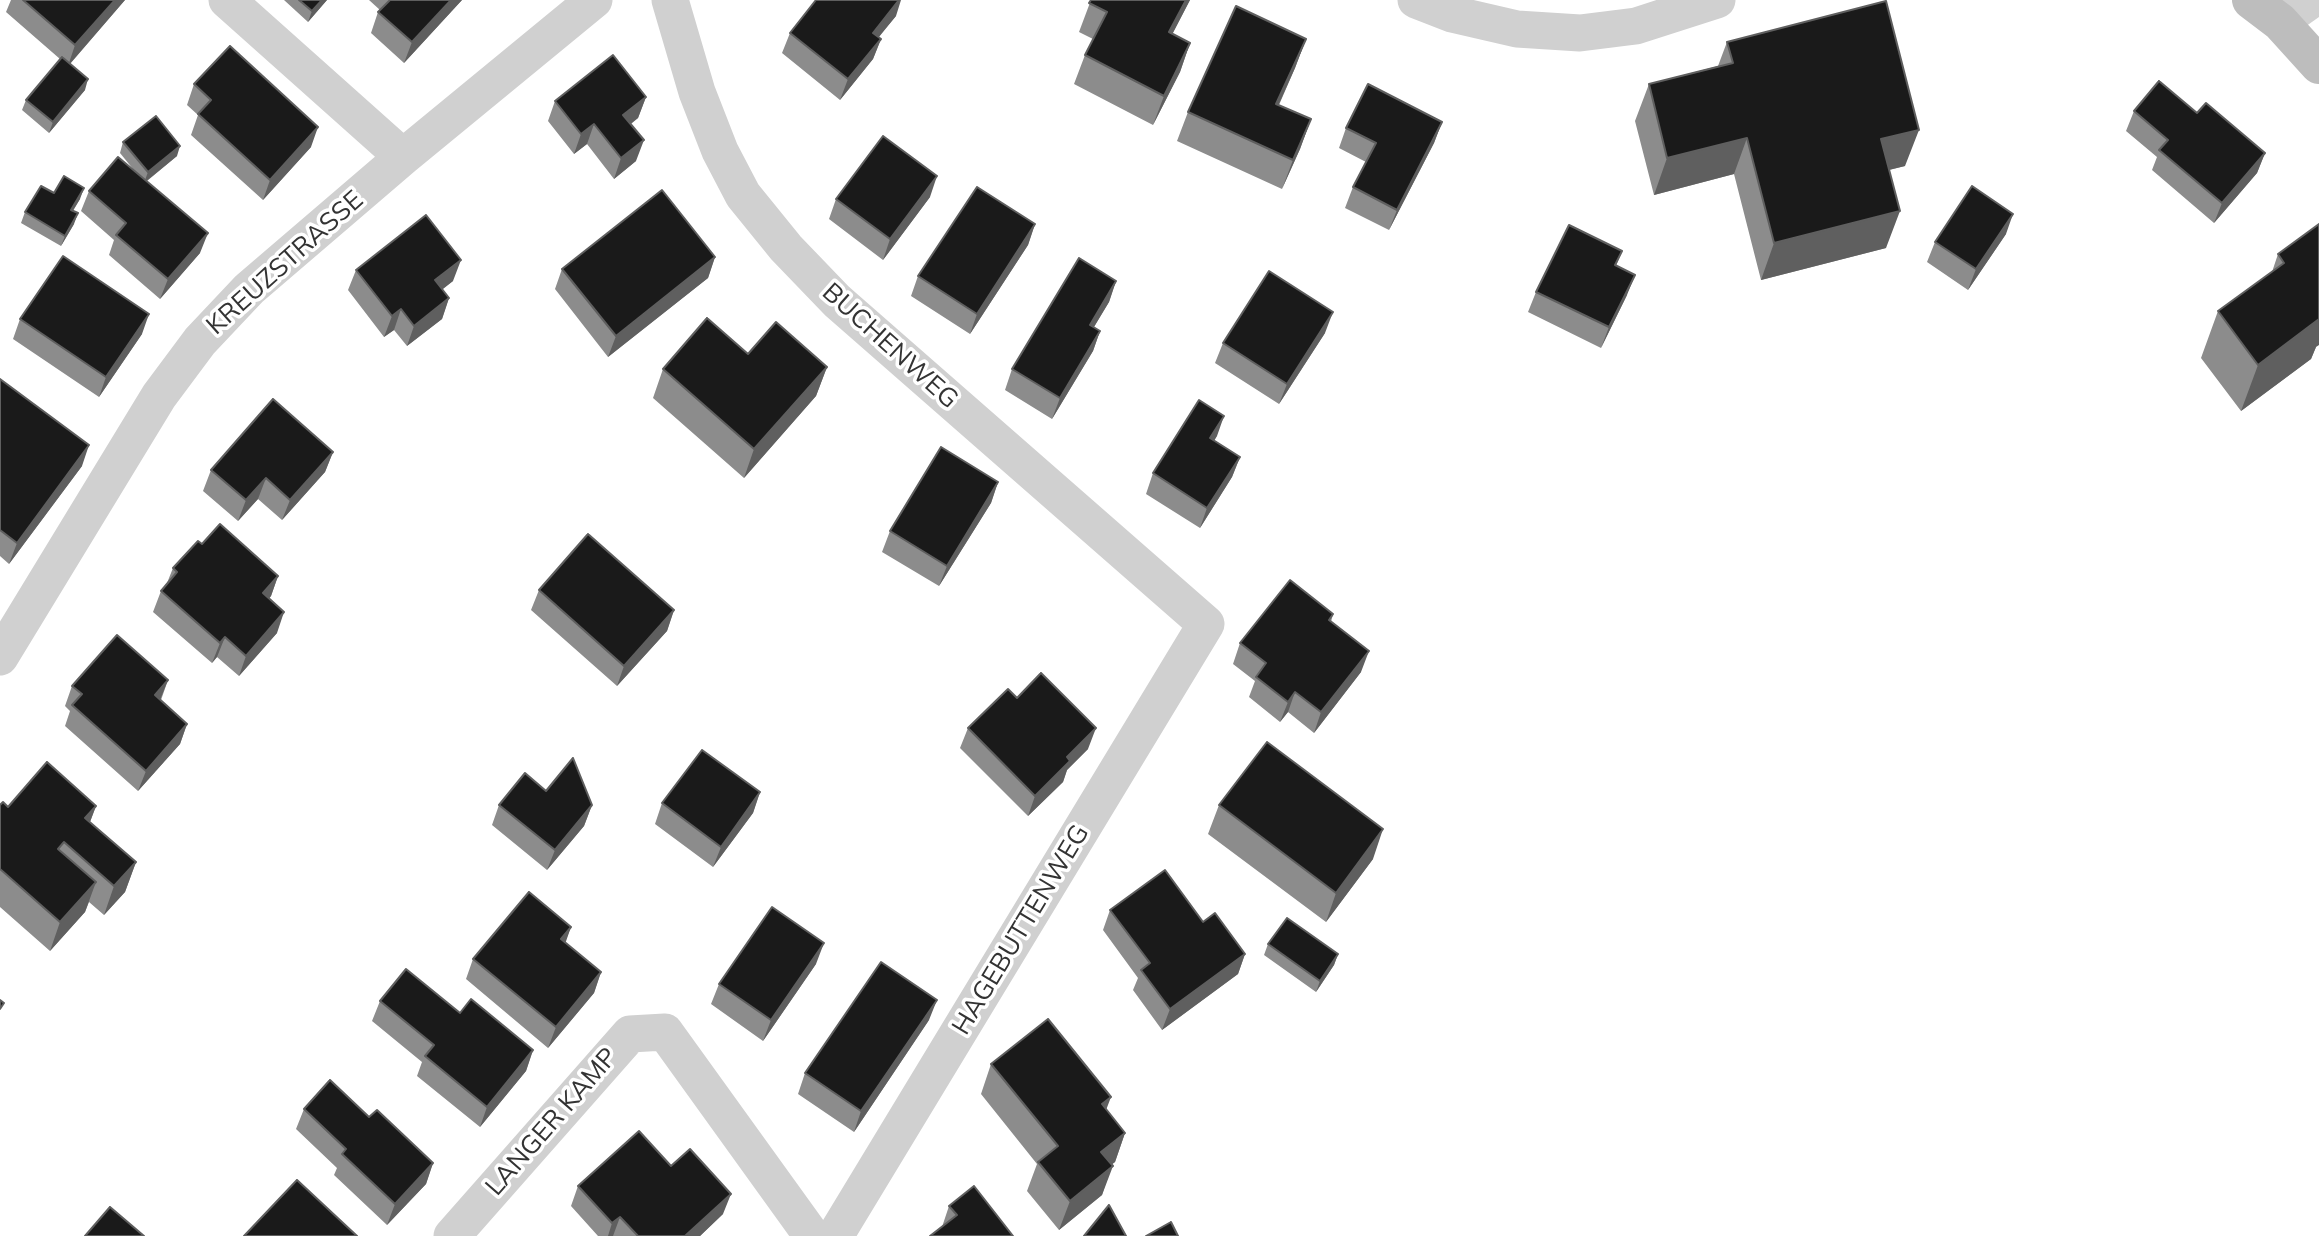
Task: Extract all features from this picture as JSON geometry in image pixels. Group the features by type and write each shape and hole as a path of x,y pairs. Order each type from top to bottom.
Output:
{"street":[{"path":"227,0 403,157"},
{"name":"KREUZSTRASSE","path":"0,657 159,396 200,341 249,289 403,157 594,0"},
{"name":"BUCHENWEG","path":"670,0 697,92 720,151 743,195 786,248 837,301 1206,624"},
{"path":"1416,0 1452,14 1517,29 1580,33 1636,26 1717,0"},
{"path":"2266,11 2311,0"},
{"path":"2266,11 2319,65"},
{"name":"HAGEBUTTENWEG","path":"835,1236 1206,624"},
{"name":"LANGER KAMP","path":"452,1236 630,1034 665,1032 812,1236"}],"building":[{"path":"23,0 115,0 75,45"},
{"path":"299,0 322,0 312,11"},
{"path":"390,0 451,0 412,42 378,12"},
{"path":"816,0 899,0 873,33 881,39 848,79 790,33"},
{"path":"1091,0 1186,0 1169,32 1190,43 1164,96 1085,55 1107,12 1089,3"},
{"path":"1886,1 1919,130 1881,139 1900,211 1774,243 1747,138 1667,158 1649,84 1733,63 1727,42"},
{"path":"1236,6 1306,39 1276,104 1311,119 1293,160 1188,112"},
{"path":"230,46 318,127 270,180 198,114 211,100 194,84"},
{"path":"613,55 646,97 623,115 644,140 621,158 594,124 581,134 555,101"},
{"path":"62,57 88,79 53,122 26,100"},
{"path":"2159,81 2197,113 2206,103 2265,153 2222,203 2159,150 2168,140 2134,111"},
{"path":"1368,84 1442,122 1397,210 1353,187 1376,143 1346,128"},
{"path":"156,116 180,146 148,172 123,142"},
{"path":"883,136 937,176 890,239 836,199"},
{"path":"118,157 208,233 168,279 116,235 126,223 89,191"},
{"path":"64,176 84,188 71,210 78,213 65,236 25,212 41,186 54,193"},
{"path":"1972,186 2013,214 1976,269 1935,242"},
{"path":"977,187 1035,224 977,314 918,276"},
{"path":"662,190 715,257 616,336 562,269"},
{"path":"426,215 461,260 435,280 449,298 414,326 401,309 392,316 356,270"},
{"path":"2319,224 2319,319 2258,365 2218,311 2284,263 2278,254"},
{"path":"1569,225 1622,251 1615,265 1635,275 1609,327 1536,292"},
{"path":"63,256 149,314 106,377 20,319"},
{"path":"1079,258 1116,281 1090,325 1100,331 1060,398 1012,369"},
{"path":"1269,271 1333,312 1287,384 1223,343"},
{"path":"707,318 748,354 776,322 827,367 754,449 663,369"},
{"path":"0,379 89,445 17,543 0,530"},
{"path":"273,399 333,452 290,500 266,478 246,500 211,470"},
{"path":"1199,400 1224,416 1210,438 1240,457 1207,508 1153,473"},
{"path":"941,447 998,482 947,566 890,531"},
{"path":"220,524 278,576 263,593 284,612 246,656 225,637 220,643 161,591 177,572 173,568 198,541 202,544"},
{"path":"588,534 674,610 624,666 539,590"},
{"path":"1290,580 1333,614 1329,620 1369,651 1321,712 1295,692 1288,702 1256,677 1266,663 1240,643"},
{"path":"117,635 168,680 155,695 187,724 146,771 72,705 82,694 72,686"},
{"path":"1041,673 1096,728 1067,757 1070,761 1035,796 968,728 1008,689 1017,698"},
{"path":"1267,742 1383,829 1336,893 1219,805"},
{"path":"702,750 760,792 721,847 662,803"},
{"path":"573,758 592,805 555,850 499,805 525,773 546,791"},
{"path":"47,762 96,806 85,818 136,862 114,886 64,842 58,849 96,882 60,922 0,869 0,805 3,802 8,807"},
{"path":"1165,870 1203,922 1215,913 1245,954 1170,1009 1141,970 1150,963 1110,910"},
{"path":"529,892 571,927 561,939 601,972 556,1027 473,959"},
{"path":"772,907 824,943 771,1020 719,984"},
{"path":"1287,918 1338,954 1320,981 1268,944"},
{"path":"881,962 937,1000 861,1111 805,1073"},
{"path":"406,969 460,1013 471,999 533,1050 487,1107 425,1056 434,1045 380,1001"},
{"path":"1048,1019 1111,1097 1102,1104 1125,1133 1101,1152 1113,1166 1070,1201 1038,1162 1058,1146 991,1064"},
{"path":"330,1080 369,1117 377,1110 433,1163 395,1204 342,1154 346,1149 304,1109"},
{"path":"639,1131 671,1166 690,1149 731,1194 685,1236 638,1236 620,1217 612,1223 578,1186"},
{"path":"297,1180 357,1236 244,1236"},
{"path":"974,1186 1013,1236 930,1236 957,1215 949,1206"},
{"path":"1109,1205 1126,1236 1084,1236"},
{"path":"110,1207 144,1236 85,1236"},
{"path":"1171,1222 1178,1236 1146,1236"}]}
